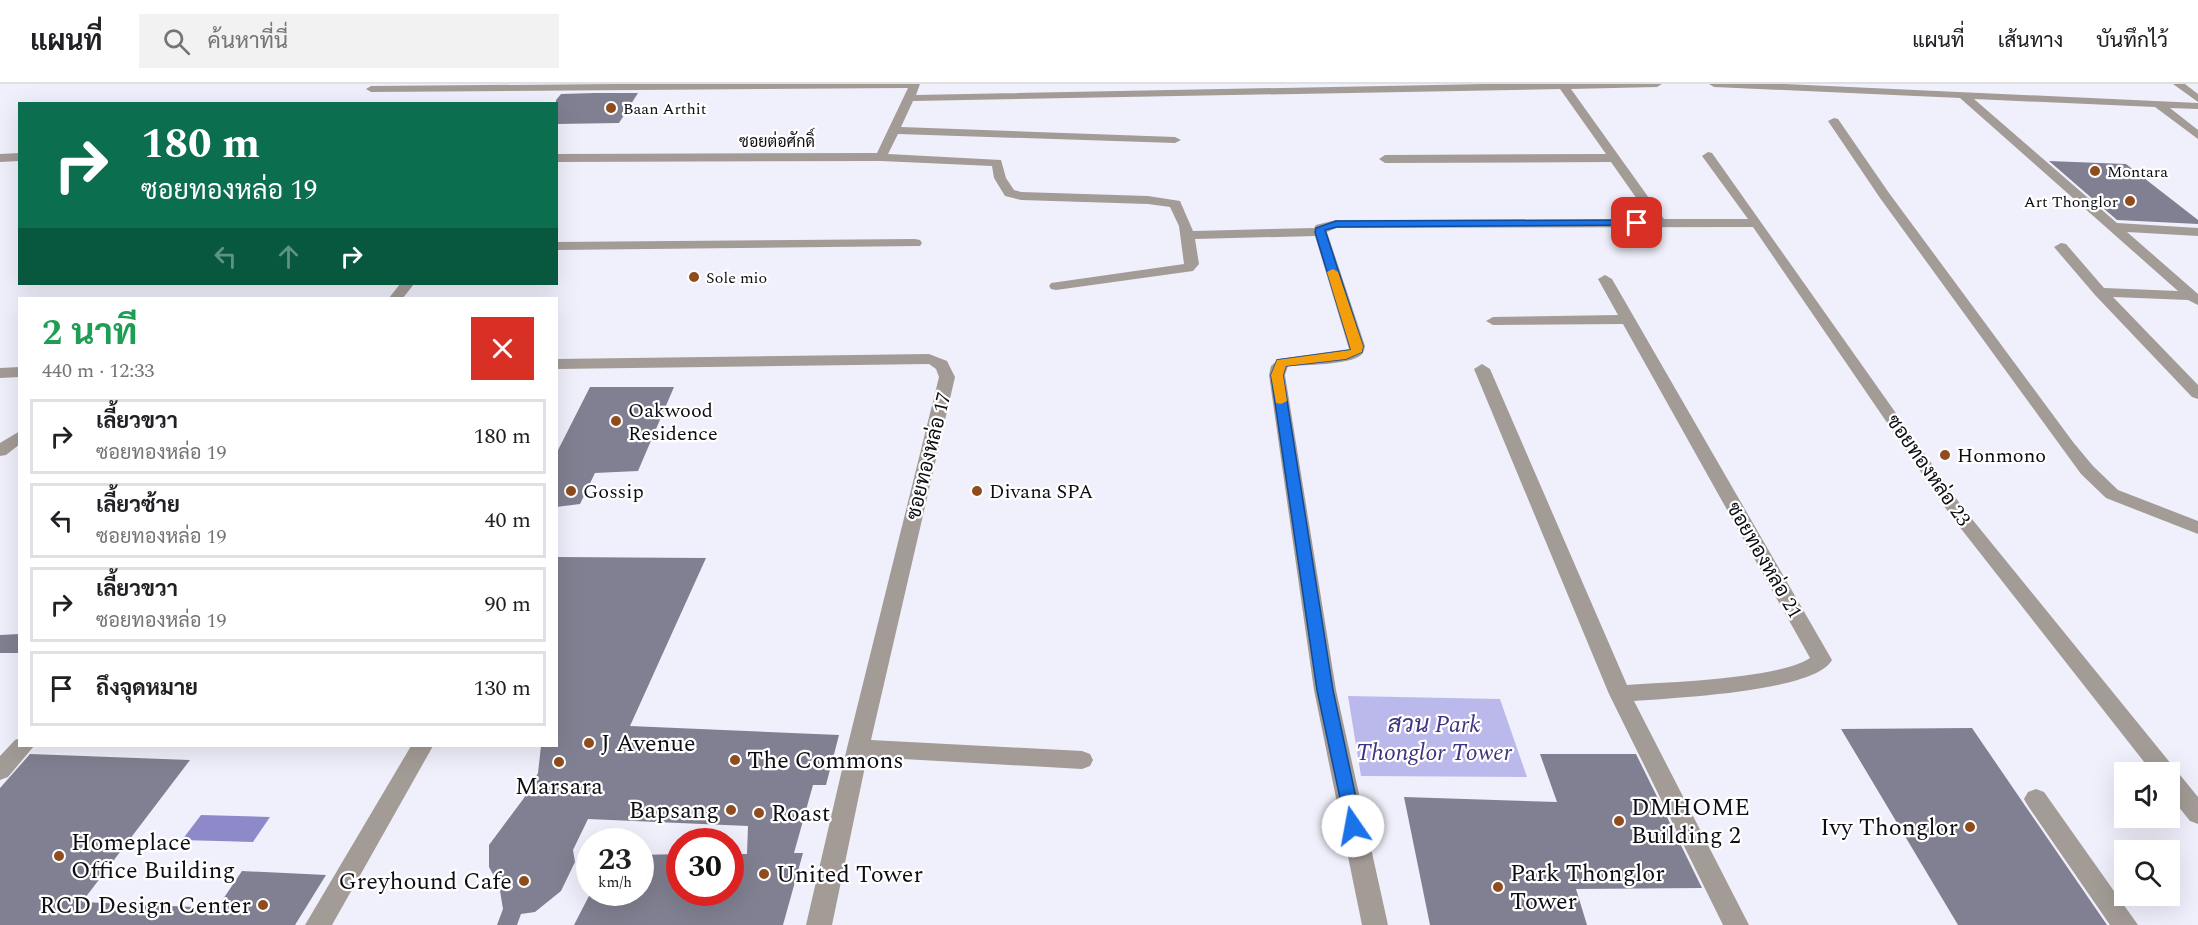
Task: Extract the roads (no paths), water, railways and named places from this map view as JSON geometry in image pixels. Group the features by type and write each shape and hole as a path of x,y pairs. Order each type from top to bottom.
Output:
{"street":[{"path":"1149,84 1157,93"},
{"path":"908,98 1658,84"},
{"path":"1714,84 1828,87 1964,96 2198,106"},
{"path":"2178,84 2198,99"},
{"path":"371,89 915,85 881,157"},
{"path":"542,102 554,86"},
{"path":"1564,87 1660,222"},
{"path":"1964,96 2195,299"},
{"path":"2159,105 2198,136"},
{"path":"1834,121 1898,214 2067,446 2087,470 2112,494 2198,528"},
{"path":"894,130 1175,140"},
{"name":"ซอยทองหล่อ 23","path":"1708,156 1957,512 2157,762"},
{"path":"0,159 18,157"},
{"name":"ซอยต่อศักดิ์","path":"558,158 881,157 997,163 1000,178 1009,193 1021,196 1148,200 1175,204 1188,235"},
{"path":"1385,159 1614,158"},
{"path":"1056,286 1188,268 1192,264 1188,235 1320,232 1325,226 1336,224 1757,223"},
{"path":"2113,227 2198,232"},
{"path":"1320,232 1357,346 1356,352 1346,356 1281,363 1277,375 1325,690 1375,925"},
{"path":"558,246 915,243"},
{"path":"2061,247 2100,292 2198,394"},
{"name":"ซอยทองหล่อ 21","path":"1605,279 1822,660 1813,668 1761,680 1620,694"},
{"path":"397,297 406,285"},
{"path":"2100,292 2195,299"},
{"path":"1493,321 1628,319"},
{"name":"ซอยทองหล่อ 17","path":"558,364 929,359 941,364 947,377 858,748 819,925"},
{"path":"1482,369 1620,694 1736,925"},
{"path":"0,373 18,372"},
{"path":"0,451 18,438"},
{"path":"0,771 21,747"},
{"path":"318,925 421,747"},
{"path":"858,748 1082,760"},
{"path":"2180,792 2198,814"},
{"path":"2036,799 2125,925"}],"place":[{"name":"Baan Arthit","path":"611,108"},
{"name":"Montara","path":"2095,171"},
{"name":"Art Thonglor","path":"2130,201"},
{"name":"Sole mio","path":"694,277"},
{"name":"Oakwood Residence","path":"616,421"},
{"name":"Honmono","path":"1945,455"},
{"name":"Gossip","path":"571,491"},
{"name":"Divana SPA","path":"977,491"},
{"name":"J Avenue","path":"589,743"},
{"name":"The Commons","path":"735,760"},
{"name":"Marsara","path":"559,762"},
{"name":"Bapsang","path":"731,810"},
{"name":"Roast","path":"759,813"},
{"name":"DMHOME Building 2","path":"1619,821"},
{"name":"Ivy Thonglor","path":"1970,827"},
{"name":"Homeplace Office Building","path":"59,856"},
{"name":"United Tower","path":"764,874"},
{"name":"Greyhound Cafe","path":"524,881"},
{"name":"Park Thonglor Tower","path":"1498,887"},
{"name":"RCD Design Center","path":"263,905"}],"park label":[{"name":"สวน Park Thonglor Tower","path":"1434,738"}]}
